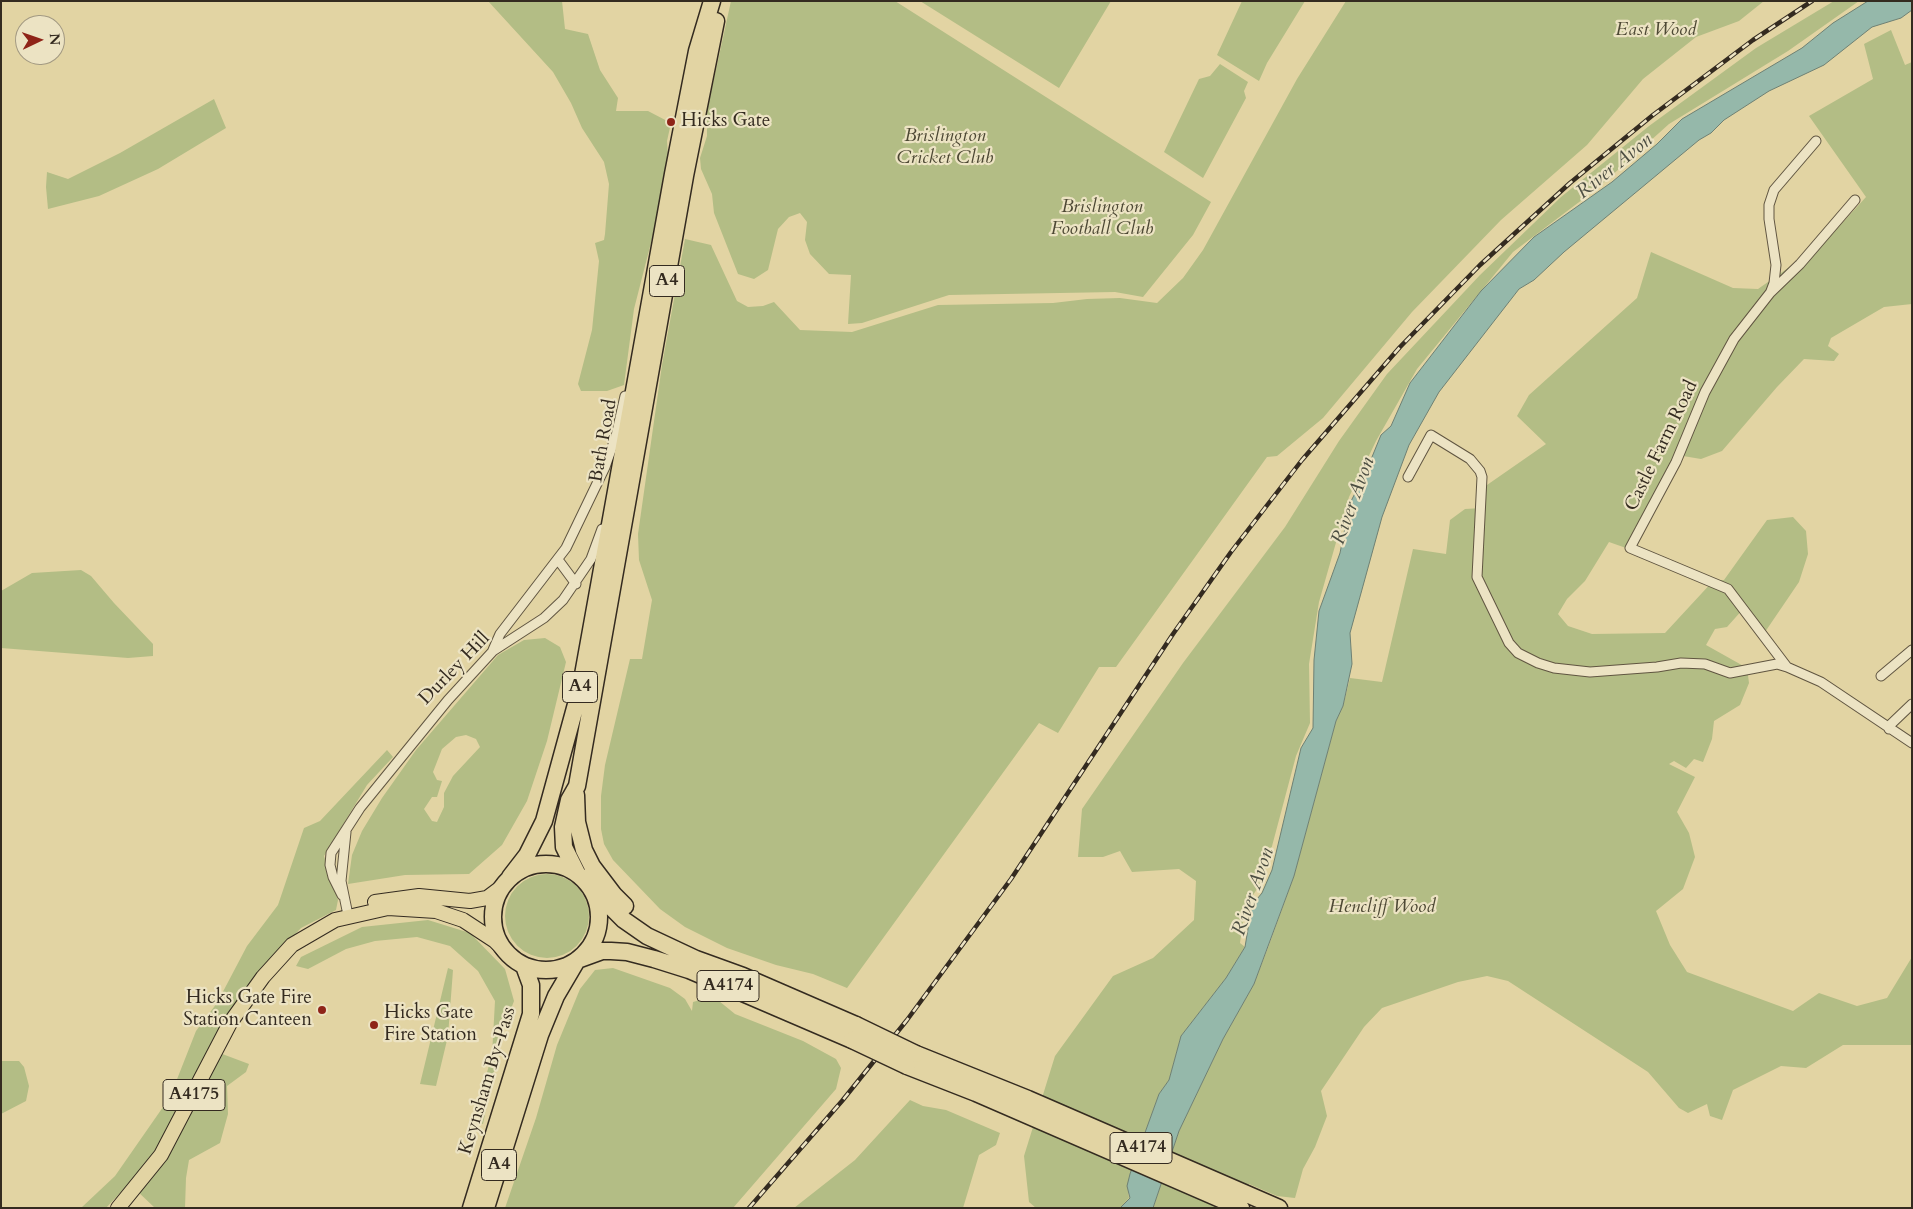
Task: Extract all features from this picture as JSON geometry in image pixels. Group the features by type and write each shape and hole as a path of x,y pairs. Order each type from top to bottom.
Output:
{"highway":[{"name":"Bath Road","path":"577,873 568,856 562,836 569,800 577,786 679,175 697,51 712,1"},
{"name":"Bath Road","path":"506,881 537,838 551,798 583,676 616,485 679,175 721,1"},
{"path":"577,786 577,822 584,850 592,866 614,895 642,921 662,935 732,974"},
{"path":"544,863 559,865 577,873 592,888 599,910 599,921 593,941 578,960 559,969 548,971 524,966 507,953 498,940 493,922 494,904 506,881 527,867 544,863"},
{"name":"A4174","path":"592,888 624,920 646,936 732,974 743,976 854,1033 912,1060 1026,1106 1247,1202 1278,1208"},
{"name":"A4174","path":"578,960 602,951 627,952 654,959 689,970 854,1033"},
{"name":"Keynsham By-Pass","path":"486,1208 540,1036 556,996 578,960"},
{"name":"Keynsham By-Pass","path":"471,1208 531,1014 531,985 524,966"}],"main road":[{"name":"A4175","path":"348,915 348,910 396,898 419,896 470,901 479,900 487,898 506,881"},
{"name":"A4175","path":"118,1208 161,1155 230,1023 263,977 292,945 318,929 348,915 388,908 436,911 456,917 473,925 495,941 507,953"}],"street":[{"name":"Castle Farm Road","path":"1770,294 1774,283 1776,265 1769,219 1769,205 1774,190 1816,141"},
{"name":"Castle Farm Road","path":"1855,200 1800,264 1770,294 1730,347 1705,392 1676,462 1630,548 1728,589 1787,667 1821,682 1912,743"},
{"path":"493,651 500,634 558,561 605,467 616,436 625,396"},
{"path":"1408,477 1431,435 1470,459 1480,471 1482,477 1478,577 1509,643 1518,653 1538,663 1554,668 1590,672 1657,667 1681,663 1705,664 1730,673 1777,664 1787,667"},
{"name":"Durley Hill","path":"348,915 330,865 331,853 360,808 448,700 493,651 544,618 576,584 592,559 616,485"},
{"path":"558,561 576,584"},
{"path":"1881,676 1912,650"},
{"path":"1889,729 1889,726 1912,704"}],"green space":[{"path":"488,1 562,1 565,29 588,34 600,70 618,98 616,111 648,111 671,123 667,141 668,157 654,231 634,309 624,385 607,391 581,391 578,384 592,330 599,261 595,243 604,240 605,234 609,184 604,162 582,128 571,103 553,72"},
{"path":"731,1 895,1 1211,202 1193,235 1143,297 1115,292 949,295 862,323 848,324 851,275 829,274 810,254 805,240 807,222 800,213 789,217 778,229 768,270 754,279 738,274 714,213 712,194 701,169 700,158 707,136 707,111"},
{"path":"920,1 1111,1 1059,88"},
{"path":"1242,1 1305,1 1267,63 1259,81 1217,55"},
{"name":"East Wood","path":"1346,1 1764,1 1739,21 1696,37 1643,79 1587,145 1501,220 1412,312 1323,418 1277,456 1267,457 1116,667 1099,667 1058,733 1039,723 847,988 813,974 776,965 727,948 685,927 660,909 613,860 604,844 601,829 601,796 605,765 630,659 642,659 652,600 639,560 638,534 662,365 685,239 711,245 737,301 748,307 763,306 774,302 800,330 852,332 938,305 1053,303 1120,298 1157,303 1183,278 1203,250 1297,79"},
{"path":"1834,1 1859,1 1788,51 1669,124 1599,187 1513,252 1417,369 1376,441 1349,497 1319,602 1309,664 1310,723 1296,756 1263,880 1245,907 1240,943 1245,947 1226,978 1181,1036 1169,1080 1159,1094 1130,1174 1129,1198 1120,1208 1036,1208 1029,1202 1024,1156 1055,1056 1113,976 1153,958 1194,920 1196,881 1179,869 1132,872 1120,851 1103,857 1078,857 1082,809 1183,663 1285,527 1339,441 1387,374 1480,275 1561,197 1649,126 1756,48"},
{"name":"Hencliff Wood","path":"1891,30 1905,65 1912,62 1912,304 1884,307 1831,338 1828,346 1839,354 1834,361 1804,359 1777,387 1722,451 1701,459 1677,455 1626,548 1609,542 1585,581 1567,599 1558,614 1568,626 1592,634 1665,633 1714,580 1724,580 1767,520 1793,517 1806,531 1808,554 1799,582 1765,632 1744,608 1727,627 1715,629 1706,645 1747,668 1749,683 1740,705 1714,721 1712,739 1703,762 1694,759 1686,768 1674,761 1669,764 1695,777 1677,812 1689,833 1695,857 1683,889 1656,911 1670,945 1687,972 1793,1011 1819,993 1857,1006 1887,998 1912,957 1912,1045 1843,1045 1806,1068 1781,1066 1733,1090 1722,1120 1710,1116 1707,1104 1688,1113 1679,1108 1648,1072 1508,981 1487,976 1458,982 1382,1008 1364,1027 1321,1091 1327,1116 1315,1147 1303,1169 1295,1198 1277,1196 1249,1184 1240,1208 1153,1208 1179,1131 1223,1039 1254,984 1269,945 1294,876 1336,721 1343,706 1350,678 1382,682 1413,549 1446,554 1450,520 1465,509 1482,508 1487,485 1546,444 1517,416 1529,395 1637,298 1651,252 1733,288 1758,289 1825,242 1866,197 1809,116 1873,79 1864,44"},
{"path":"1220,64 1248,82 1244,91 1246,98 1203,178 1164,152 1199,79 1210,76"},
{"path":"214,99 226,128 158,169 99,196 48,209 47,172 68,179 120,153"},
{"path":"81,570 91,576 153,644 153,656 128,658 1,648 1,591 32,573"},
{"path":"545,638 560,647 566,662 547,741 527,801 502,845 469,874 405,875 348,884 352,855 362,831 382,798 416,750 498,655 524,640","holes":["466,735 476,739 480,747 453,776 444,793 444,807 437,822 432,821 424,809 432,797 437,797 442,781 437,780 433,772 442,749 456,737"]},
{"path":"387,750 393,757 367,785 324,856 338,900 336,910 301,928 248,985 209,1049 249,1064 246,1072 227,1086 228,1114 220,1143 189,1160 185,1208 155,1208 135,1189 132,1180 106,1208 81,1208 115,1176 170,1097 196,1031 217,1003 247,946 278,905 304,828 320,821"},
{"path":"547,874 570,881 582,893 589,916 582,939 570,951 547,958 524,951 512,939 505,916 512,893 524,881"},
{"path":"428,920 470,933 505,969 514,1001 503,1030 483,1124 473,1121 492,1055 495,1001 478,971 450,946 417,937 375,941 346,949 308,969 296,966 301,957 362,927"},
{"path":"448,968 453,970 448,1036 436,1086 420,1084"},
{"path":"613,968 670,988 685,999 692,1011 693,1002 707,998 719,1001 735,1014 803,1041 836,1059 841,1068 836,1089 733,1208 505,1208 536,1118 557,1045 580,989 595,970"},
{"path":"1,1061 19,1061 24,1067 29,1086 26,1101 1,1114"},
{"path":"910,1100 923,1106 946,1110 1000,1133 996,1145 979,1155 963,1208 794,1208 855,1160"}],"water":[{"name":"River Avon","path":"1868,1 1912,1 1912,10 1901,18 1872,27 1824,65 1769,91 1724,120 1711,133 1699,140 1564,252 1534,280 1519,289 1439,392 1409,445 1382,517 1350,633 1352,664 1343,706 1336,721 1294,876 1254,984 1223,1039 1179,1131 1153,1208 1120,1208 1130,1198 1127,1186 1130,1174 1159,1094 1169,1080 1181,1036 1226,978 1245,947 1252,905 1262,893 1272,870 1301,748 1313,728 1314,660 1319,611 1340,553 1350,503 1365,474 1381,435 1391,426 1410,383 1481,291 1534,237 1612,182 1657,144 1682,119 1802,48 1833,23"}],"railway":[{"path":"749,1208 842,1101 907,1020 1011,879 1173,634 1231,552 1302,460 1400,347 1480,265 1570,183 1653,115 1753,40 1812,1"}],"place":[{"name":"Hicks Gate","path":"671,122"},
{"name":"Hicks Gate Fire Station Canteen","path":"322,1010"},
{"name":"Hicks Gate Fire Station","path":"374,1025"}],"park label":[{"name":"Brislington Cricket Club","path":"945,148"},
{"name":"Brislington Football Club","path":"1102,219"}]}
